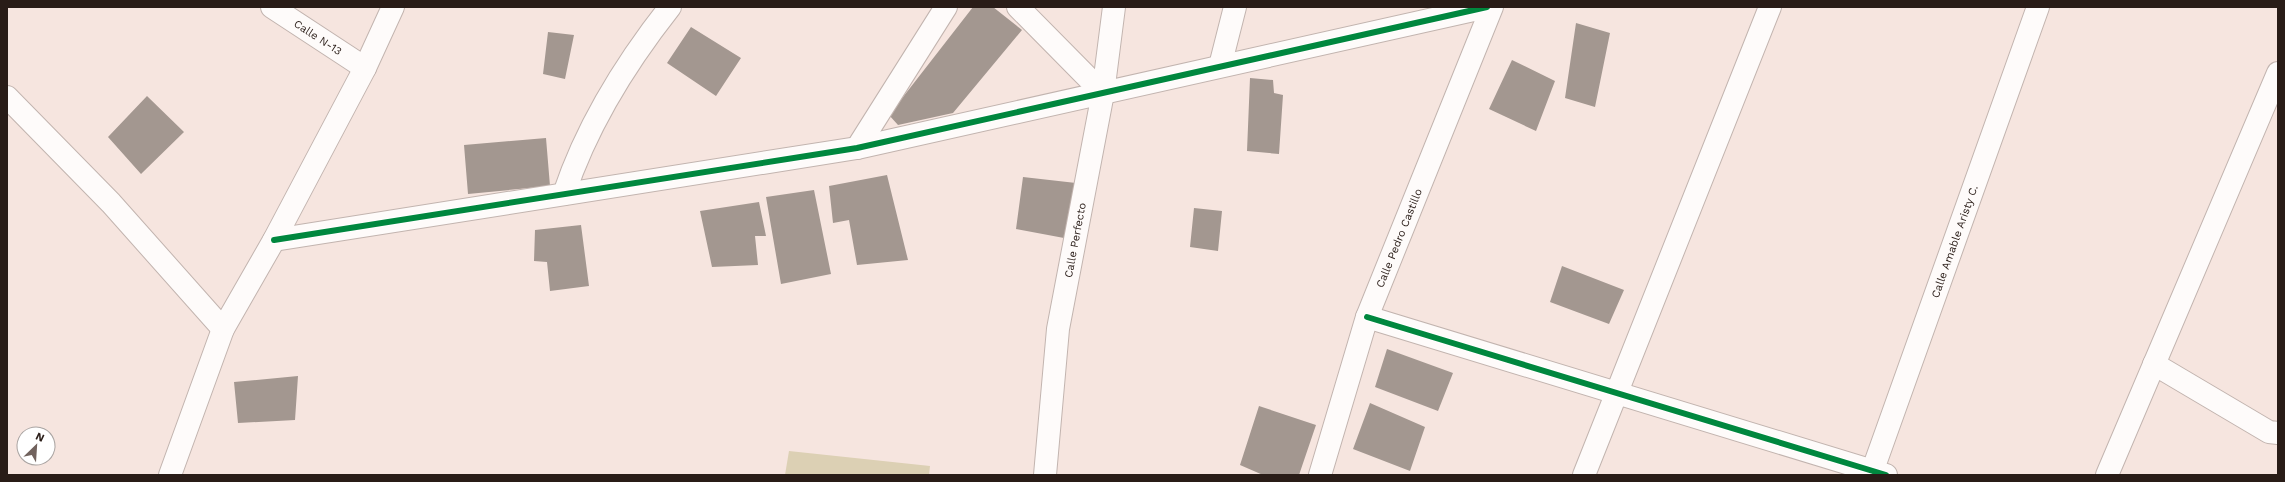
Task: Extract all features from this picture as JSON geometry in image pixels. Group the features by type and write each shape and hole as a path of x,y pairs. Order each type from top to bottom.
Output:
{"street":[{"name":"Calle N-13","path":"272,7 365,68"},
{"path":"170,475 222,329 274,240 365,68 394,7"},
{"path":"564,194 574,164 609,94 646,38 670,7"},
{"path":"857,148 946,7"},
{"path":"1018,7 1103,93"},
{"name":"Calle Perfecto","path":"1045,475 1058,329 1103,93 1114,7"},
{"path":"1220,66 1235,7"},
{"path":"274,240 857,148 1487,7"},
{"name":"Calle Pedro Castillo","path":"1320,475 1367,317 1492,7"},
{"path":"1584,475 1616,391 1770,7"},
{"name":"Calle Amable Aristy C.","path":"1877,473 2038,7"},
{"path":"2107,475 2278,74"},
{"path":"7,97 111,203 222,329"},
{"path":"1367,317 1616,391 1877,473"},
{"path":"2154,364 2268,432 2278,433"}],"shaded area":[{"path":"789,451 930,466 929,475 785,475"}],"building":[{"path":"973,7 993,7 1022,30 953,113 898,125 889,115"},
{"path":"1576,23 1610,33 1595,107 1565,98"},
{"path":"691,27 741,58 716,96 667,63"},
{"path":"548,32 574,35 565,79 543,74"},
{"path":"1512,60 1555,81 1536,131 1489,109"},
{"path":"1250,78 1273,80 1274,93 1283,95 1279,154 1247,151"},
{"path":"147,96 184,132 141,174 108,137"},
{"path":"546,138 550,186 468,194 464,145"},
{"path":"887,175 908,260 857,265 849,220 833,223 829,186"},
{"path":"1023,177 1076,183 1064,238 1016,229"},
{"path":"814,190 831,274 781,284 766,197"},
{"path":"759,202 766,236 755,236 758,265 712,267 700,211"},
{"path":"1194,208 1222,211 1218,251 1190,247"},
{"path":"581,225 589,286 550,291 547,262 534,261 535,230"},
{"path":"1562,266 1624,290 1609,324 1550,302"},
{"path":"1387,349 1453,373 1438,411 1375,387"},
{"path":"298,376 295,420 238,423 234,382"},
{"path":"1370,403 1425,427 1410,471 1353,449"},
{"path":"1259,406 1316,425 1299,475 1263,475 1240,465"}],"cycle path":[{"path":"274,240 857,148 1487,7"},
{"path":"1367,317 1886,475"}]}
